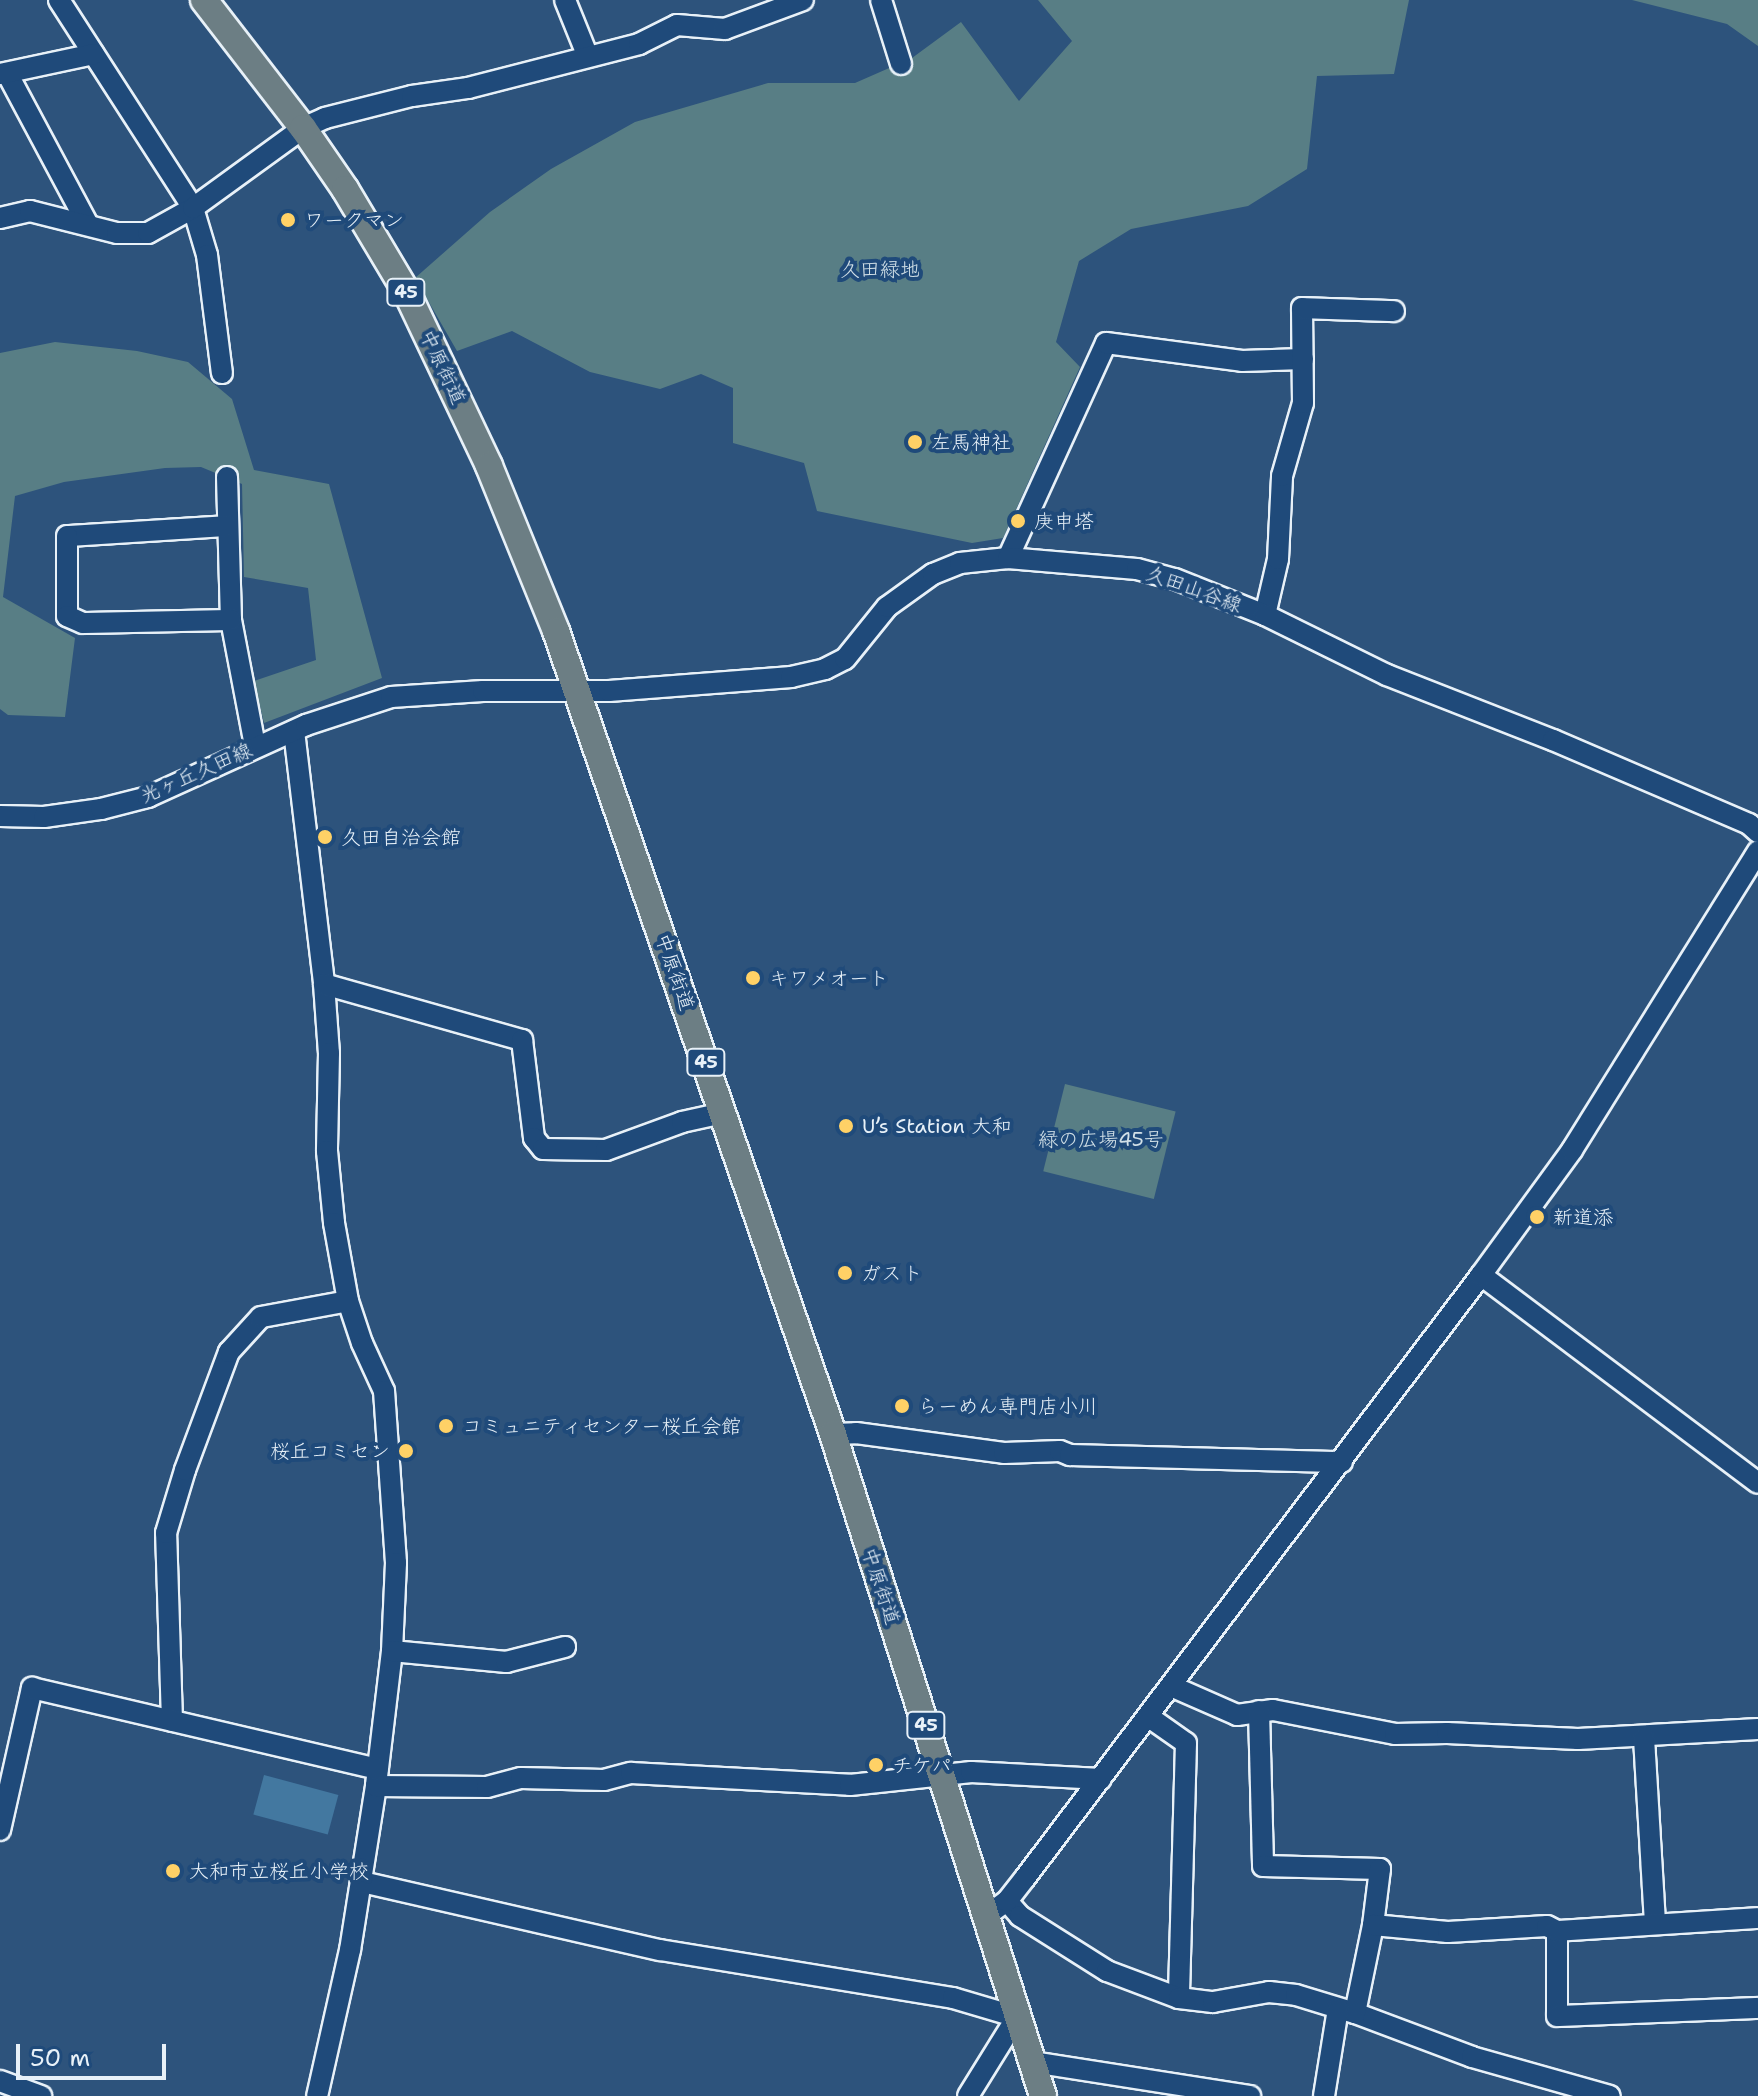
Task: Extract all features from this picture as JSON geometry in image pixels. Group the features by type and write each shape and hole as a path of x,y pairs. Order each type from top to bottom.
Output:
{"main road":[{"name":"中原街道","path":"204,0 303,128 368,226 436,350 489,466 578,690 833,1434 941,1773 996,1909 1017,2017 1043,2096"}],"street":[{"path":"59,0 193,208 207,255 222,373"},
{"path":"565,0 588,57"},
{"path":"0,218 30,211 117,233 148,233 193,208 303,128 375,104 468,88 639,44 677,25 725,29 803,0"},
{"path":"881,0 901,64"},
{"path":"87,223 4,74 94,54"},
{"path":"1265,615 1278,559 1282,476 1303,403 1302,308 1394,311"},
{"path":"1008,558 1106,343 1242,361 1303,359"},
{"path":"227,477 231,620 255,746"},
{"path":"227,526 67,536 67,616 83,623 231,620"},
{"name":"久田山谷線","path":"578,690 609,691 791,677 825,669 845,659 887,607 933,574 960,563 1008,558 1137,569 1175,579 1265,615 1387,675 1553,740 1749,824 1758,832"},
{"name":"光ヶ丘久田線","path":"0,816 73,813 148,797 255,746 391,697 578,690"},
{"path":"294,731 324,984 329,1053 327,1151 334,1223 348,1301 362,1343 384,1391 396,1563 392,1651 362,1882 317,2096"},
{"path":"1610,2096 1568,2090 1296,1995 1269,1992 1213,2002 1179,1998 1107,1971 1020,1916 996,1909 1149,1717 1572,1150 1758,851"},
{"path":"324,984 522,1040 534,1138 543,1149 606,1150 682,1122 723,1113"},
{"path":"1481,1275 1758,1483"},
{"path":"172,1721 166,1533 185,1470 229,1352 261,1317 348,1301"},
{"path":"833,1434 856,1433 1004,1453 1060,1451 1070,1455 1342,1462"},
{"path":"392,1651 506,1662 565,1647"},
{"path":"1171,1686 1237,1715 1259,1711 1301,1714 1395,1734 1644,1738 1758,1729"},
{"path":"0,1830 32,1688 172,1721 377,1778 487,1787 521,1778 604,1780 631,1773 850,1785 941,1773 1101,1779"},
{"path":"1259,1711 1263,1866 1380,1869 1373,1925 1324,2096"},
{"path":"1149,1717 1186,1743 1179,1998"},
{"path":"1644,1738 1655,1924"},
{"path":"362,1882 660,1950 953,1998 1017,2017 968,2096"},
{"path":"1373,1925 1448,1932 1547,1926 1557,1931 1758,1918"},
{"path":"1557,1931 1557,2016 1758,2008"},
{"path":"1032,2062 1250,2096"},
{"path":"1,2083 41,2096"}],"green space":[{"name":"久田緑地","path":"1038,0 1409,0 1394,74 1317,76 1307,169 1248,206 1131,229 1079,261 1056,342 1080,367 1003,538 972,543 817,511 804,463 733,443 733,388 701,374 660,389 590,372 512,331 457,351 415,278 490,212 551,169 635,122 768,83 855,83 912,58 961,22 1019,101 1072,41"},
{"path":"1632,0 1758,0 1758,46 1727,24"},
{"path":"55,342 137,351 188,362 232,399 254,470 329,484 382,678 264,723 254,681 316,660 308,588 244,577 242,484 201,467 165,468 64,482 15,496 3,597 75,638 65,717 8,715 0,709 0,353"},
{"name":"緑の広場45号","path":"1065,1084 1176,1112 1154,1199 1043,1171"}],"water":[{"path":"264,1775 338,1795 328,1835 253,1815"}],"place":[{"name":"ワークマン","path":"288,220"},
{"name":"左馬神社","path":"915,442"},
{"name":"庚申塔","path":"1018,521"},
{"name":"久田自治会館","path":"325,837"},
{"name":"キワメオート","path":"753,978"},
{"name":"U’s Station 大和","path":"846,1126"},
{"name":"新道添","path":"1537,1217"},
{"name":"ガスト","path":"845,1273"},
{"name":"らーめん専門店小川","path":"902,1406"},
{"name":"コミュニティセンター桜丘会館","path":"446,1426"},
{"name":"桜丘コミセン","path":"406,1451"},
{"name":"チケパ","path":"876,1765"},
{"name":"大和市立桜丘小学校","path":"173,1871"}]}
